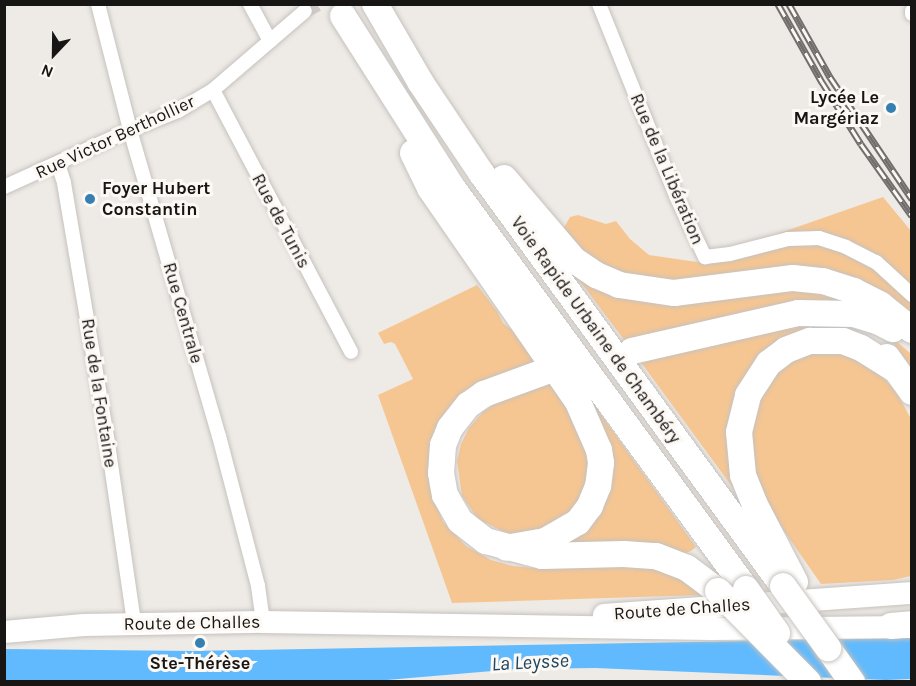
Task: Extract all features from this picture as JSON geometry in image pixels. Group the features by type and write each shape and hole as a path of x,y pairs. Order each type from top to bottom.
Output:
{"highway":[{"name":"Voie Rapide Urbaine de Chambéry","path":"375,4 421,83 482,174 790,586"},
{"path":"340,10 430,188 507,302 565,381 595,436 600,475 594,497 585,514 569,529 552,538 529,546 507,548"},
{"path":"340,10 454,190 746,589 810,681"},
{"path":"421,83 574,260 597,275 619,285 674,293 793,278 823,281 854,291 881,305 912,330"},
{"path":"632,351 779,316 824,313 867,317 887,325 912,345"},
{"path":"824,313 841,318 863,333 912,392"},
{"path":"852,681 790,586 743,475 739,432 748,395 769,363 786,350 810,341 843,341 861,348 896,370"},
{"path":"544,372 493,389 475,399 455,420 443,445 441,464 442,483 454,513 476,535 507,548 553,557 603,554 656,556 687,568 718,591 810,681"}],"main road":[{"name":"Route de Challes","path":"453,625 912,593"},
{"name":"Route de Challes","path":"4,632 134,623 263,622 711,629 905,626"}],"street":[{"name":"Rue Centrale","path":"98,4 130,130 219,436 258,586 263,622"},
{"path":"250,4 270,41"},
{"name":"Rue de la Libération","path":"599,4 676,196 705,257 730,254 788,239 819,238 846,247 876,262 912,295"},
{"name":"Rue Victor Berthollier","path":"4,187 130,130 178,111 213,90 305,11"},
{"name":"Rue de Tunis","path":"213,90 351,352"},
{"name":"Rue de la Fontaine","path":"58,164 64,183 102,410 134,623"}],"shaded area":[{"path":"883,197 911,231 911,319 878,293 635,280 589,260 563,229 570,217 578,215 606,224 616,221 630,239 649,255 697,262"},
{"path":"561,256 606,286 809,287 864,302 625,341"},
{"path":"477,285 497,311 503,323 516,333 539,365 434,434 429,451 429,485 443,522 466,546 491,560 513,566 544,569 620,563 654,565 677,574 701,595 452,603 378,395 413,379 395,344 391,342 384,344 378,333"},
{"path":"803,325 832,326 833,332 755,370 739,496 640,361"},
{"path":"875,328 894,339 911,354 911,367 894,344"},
{"path":"840,350 876,369 897,393 911,419 911,576 893,580 821,584 768,508 752,463 750,443 754,405 775,372 803,353"},
{"path":"576,380 696,547 691,551 681,555 551,547 600,512"},
{"path":"552,382 587,437 591,484 559,526 510,535 478,519 462,496 457,461 461,444 469,428 483,412 500,400"}],"water":[{"name":"La Leysse","path":"912,638 911,679 886,680 595,668 516,669 363,682 5,682 5,649 193,651"}],"tunnel":[{"path":"305,11 318,4"}],"railway":[{"path":"778,4 822,82 861,144 912,216"},
{"path":"789,4 830,77 912,199"}],"place":[{"name":"Lycée Le Margériaz","path":"891,108"},
{"name":"Foyer Hubert Constantin","path":"90,199"},
{"name":"Ste-Thérèse","path":"200,643"}]}
